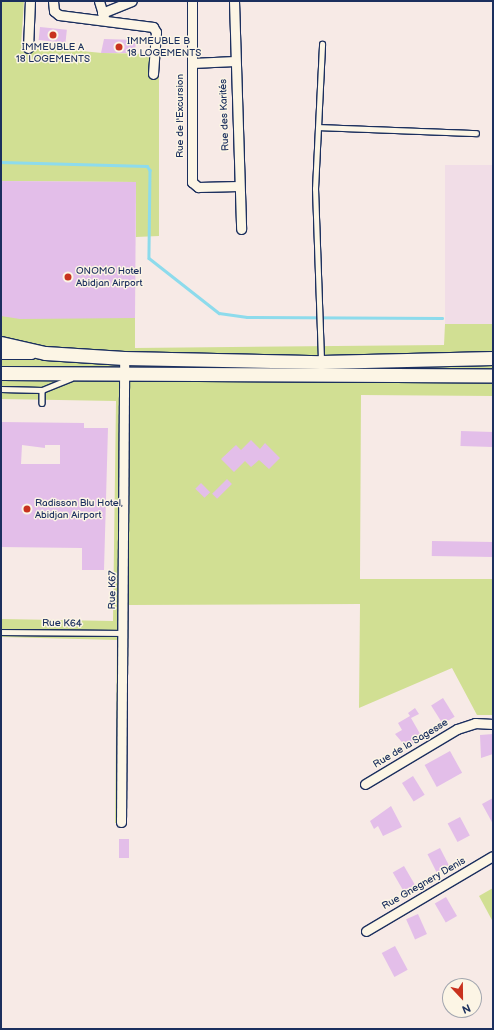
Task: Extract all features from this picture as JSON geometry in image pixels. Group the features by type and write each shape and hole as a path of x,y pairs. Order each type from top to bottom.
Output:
{"main road":[{"path":"1,343 45,353 124,358 321,362 493,358"},
{"path":"77,356 78,373"},
{"path":"1,373 493,376"}],"street":[{"path":"28,48 30,1"},
{"path":"53,1 56,14 104,16 153,28 156,32 153,74"},
{"path":"99,1 104,16"},
{"path":"104,16 132,1"},
{"name":"Rue de l'Excursion","path":"192,1 192,182 198,187 239,186"},
{"name":"Rue des Karités","path":"234,1 241,229"},
{"path":"192,63 235,61"},
{"path":"1,354 45,353"},
{"name":"Rue K67","path":"121,822 124,633 124,358"},
{"name":"Rue de la Sagesse","path":"365,784 457,729 475,723 493,724"},
{"name":"Rue Gnegnery Denis","path":"366,931 493,856"}],"lane":[{"path":"321,362 321,321 315,189 322,44"},
{"path":"319,127 476,133"},
{"path":"1,389 42,390 78,373"},
{"path":"42,390 42,403"},
{"name":"Rue K64","path":"1,632 124,633"}],"shaded area":[{"path":"445,165 493,165 493,324 445,324"}],"green space":[{"path":"1,1 24,1 21,45 102,53 159,54 159,236 136,237 136,182 1,181"},
{"path":"1,316 135,318 135,348 444,345 445,324 493,324 493,396 361,395 360,579 493,579 493,715 477,715 452,668 359,708 360,604 129,605 126,823 115,823 117,640 1,637 1,619 113,621 116,401 1,399"},
{"path":"493,888 493,922 479,896"}],"building":[{"name":"IMMEUBLE A 18 LOGEMENTS","path":"40,27 67,30 65,43 39,40"},
{"name":"IMMEUBLE B 18 LOGEMENTS","path":"104,39 136,40 135,53 101,53"},
{"name":"ONOMO Hotel Abidjan Airport","path":"1,181 136,182 135,318 20,319 1,316"},
{"path":"1,422 84,423 84,428 108,428 104,570 82,570 82,548 1,547","holes":["22,445 45,448 45,445 60,445 60,464 21,464"]},
{"path":"461,431 493,432 492,447 460,446"},
{"path":"251,440 260,449 265,443 280,458 269,469 259,460 251,467 245,461 234,472 221,459 236,445 241,450"},
{"path":"227,479 232,484 217,499 212,494"},
{"path":"201,483 210,492 205,498 195,489"},
{"path":"432,541 493,542 493,557 432,556"},
{"path":"443,698 455,717 443,724 431,705"},
{"path":"415,708 419,714 411,718 423,739 407,748 395,734 402,730 398,723 410,716 408,713"},
{"path":"493,734 493,754 481,758 480,735"},
{"path":"450,751 462,773 437,787 425,765"},
{"path":"413,776 425,795 414,802 402,783"},
{"path":"493,798 493,824 482,804"},
{"path":"391,806 402,827 383,836 378,826 374,829 370,821"},
{"path":"460,817 470,836 457,842 448,824"},
{"path":"119,839 129,839 129,858 119,858"},
{"path":"440,848 449,866 437,872 428,854"},
{"path":"404,866 415,885 404,892 393,872"},
{"path":"446,897 457,916 446,923 435,904"},
{"path":"418,914 427,934 415,939 406,919"},
{"path":"395,946 408,970 394,977 382,953"}],"waterway":[{"path":"1,162 147,166 150,170 149,258 219,313 247,317 442,318"}],"place":[{"name":"IMMEUBLE A 18 LOGEMENTS","path":"53,35"},
{"name":"IMMEUBLE B 18 LOGEMENTS","path":"119,47"},
{"name":"ONOMO Hotel Abidjan Airport","path":"68,277"},
{"name":"Radisson Blu Hotel, Abidjan Airport","path":"27,509"}]}
